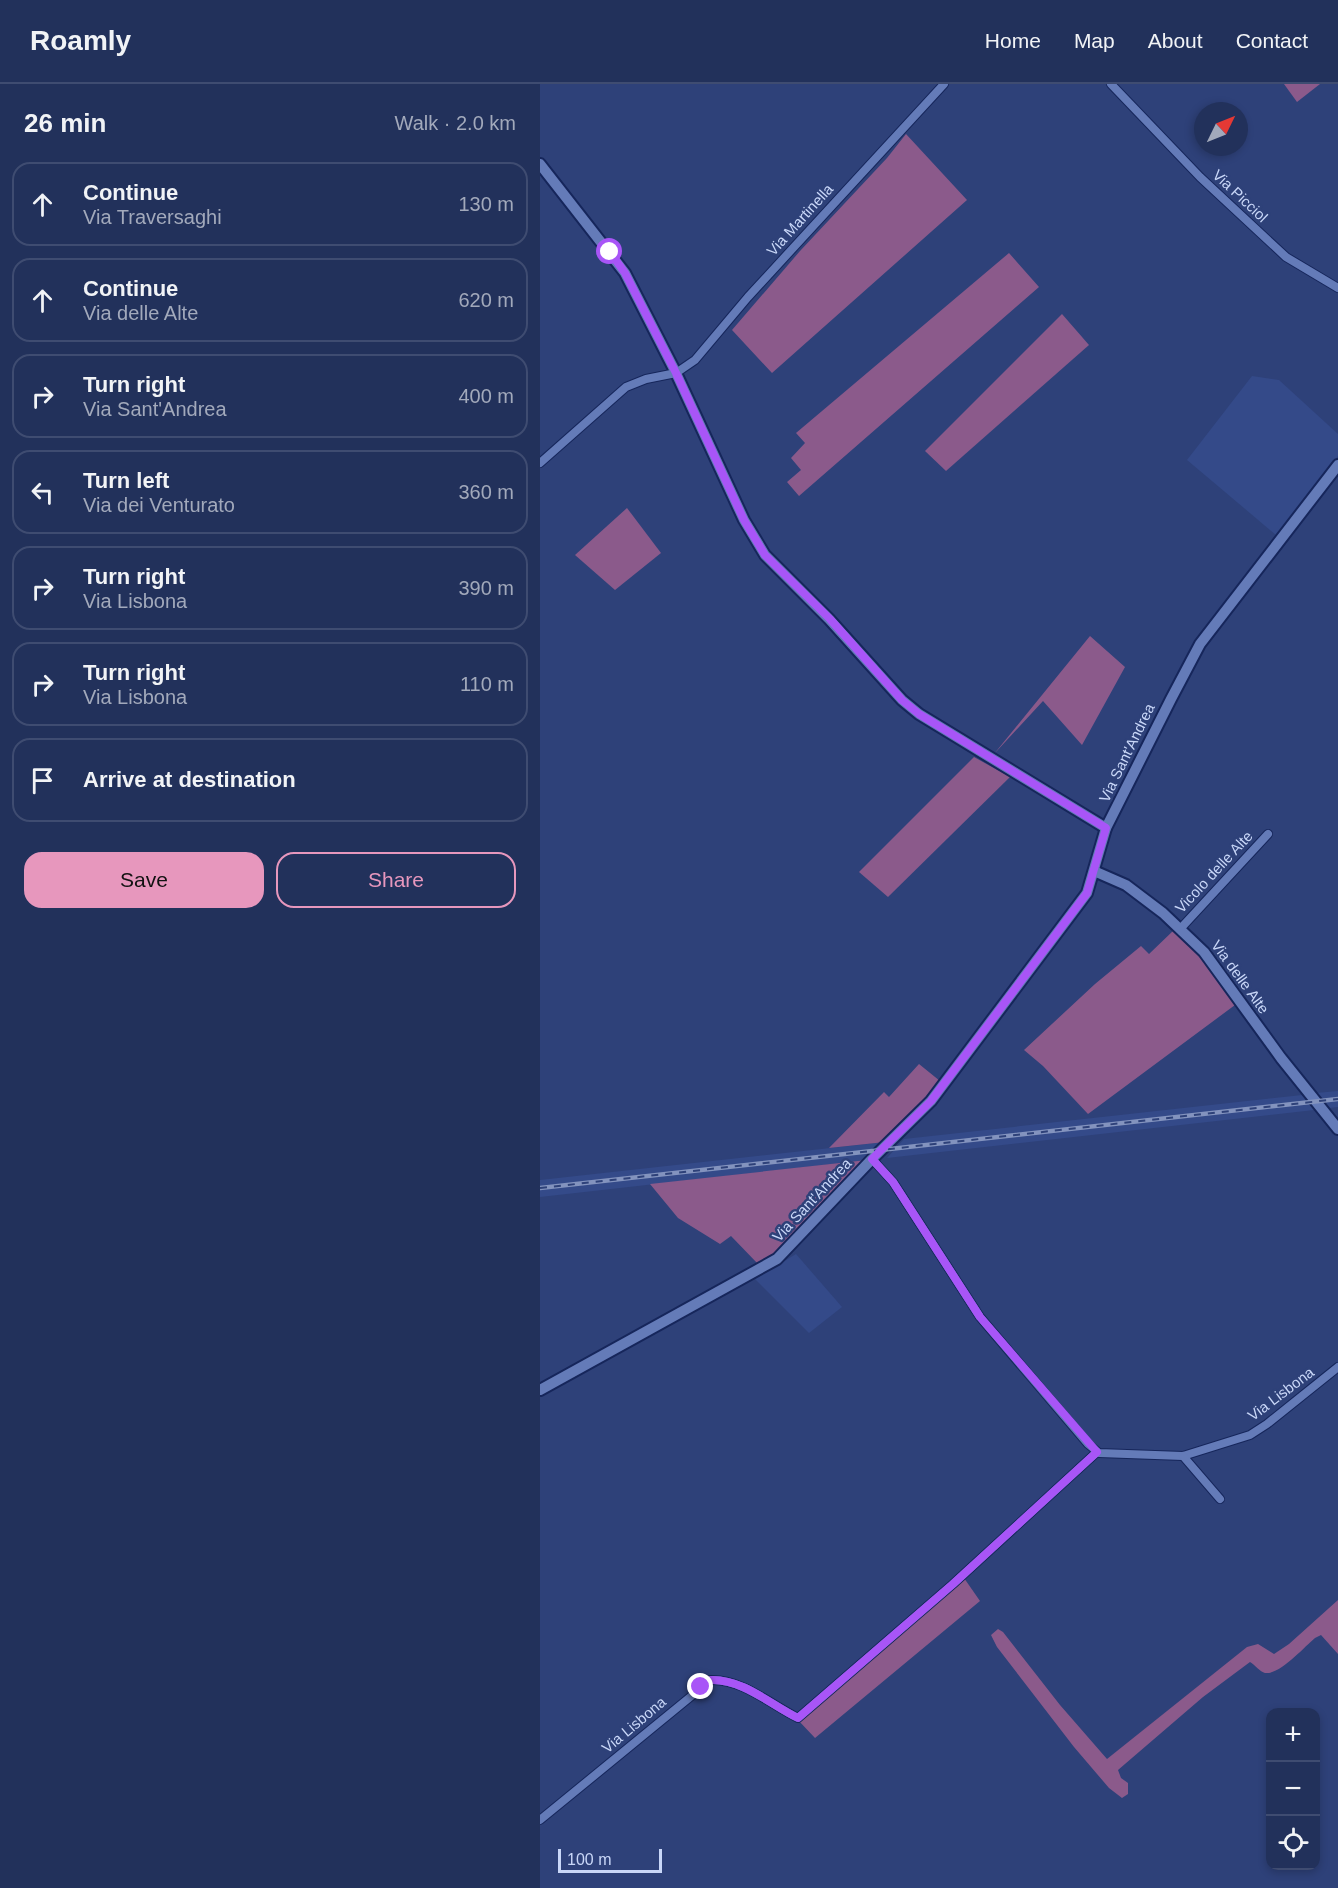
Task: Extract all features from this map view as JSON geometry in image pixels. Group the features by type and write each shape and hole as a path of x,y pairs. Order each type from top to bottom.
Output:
{"street":[{"name":"Via Martinella","path":"676,373 695,360 803,237 944,84"},
{"name":"Via Picciol","path":"1111,84 1200,177 1286,257 1338,288"},
{"path":"540,164 625,273 676,373 744,520 765,555 830,619 902,700 919,714 1106,828"},
{"path":"540,463 626,387 676,373"},
{"name":"Via Sant'Andrea","path":"540,1390 777,1259 931,1101 1087,893 1106,828 1200,644 1338,465"},
{"name":"Vicolo delle Alte","path":"1181,928 1268,834"},
{"name":"Via delle Alte","path":"1094,871 1126,885 1181,928 1204,952 1281,1058 1338,1129"},
{"path":"872,1159 893,1182 980,1317 1097,1452"},
{"name":"Via Lisbona","path":"540,1820 711,1680 729,1683 756,1694 798,1718 953,1584 1097,1452 1183,1456 1250,1435 1338,1367"},
{"path":"1183,1456 1220,1499"}],"shaded area":[{"path":"1284,84 1320,84 1297,102"},
{"path":"906,134 967,200 772,373 732,330"},
{"path":"1009,253 1039,287 799,496 787,482 801,470 791,458 805,443 796,433"},
{"path":"1062,314 1089,345 946,471 925,451"},
{"path":"1252,376 1279,380 1338,434 1338,456 1276,535 1187,460"},
{"path":"627,508 661,553 615,590 575,555"},
{"path":"1090,636 1125,667 1082,745 1043,701 994,754"},
{"path":"974,757 1010,777 888,897 859,872"},
{"path":"1174,930 1205,963 1235,1005 1088,1114 1043,1066 1024,1050 1095,984 1141,946 1149,954"},
{"path":"919,1064 940,1081 885,1142 829,1148 884,1092 889,1097"},
{"path":"1338,1091 1338,1107 1329,1108 1316,1093"},
{"path":"1302,1095 1314,1110 887,1158 904,1139"},
{"path":"885,1142 867,1160 540,1197 540,1180"},
{"path":"867,1160 789,1244 758,1264 731,1236 720,1244 678,1218 650,1184"},
{"path":"796,1254 842,1307 809,1333 755,1279"},
{"path":"964,1578 980,1601 815,1738 798,1720 882,1651"},
{"path":"1338,1600 1338,1654 1321,1635 1278,1670 1265,1673 1250,1662 1203,1697 1118,1770 1121,1778 1128,1783 1128,1794 1122,1798 1109,1788 1074,1747 997,1647 991,1635 998,1629 1003,1632 1060,1705 1107,1759 1247,1647 1258,1644 1274,1654 1289,1644"}],"railway":[{"path":"540,1188 1338,1099"}],"route":[{"path":"610,252 625,273 676,373 744,520 765,555 830,619 902,700 919,714 1106,828 1087,893 931,1101 872,1159 893,1182 980,1317 1097,1452 953,1584 798,1718 756,1694 729,1683 711,1680 701,1687"}]}
